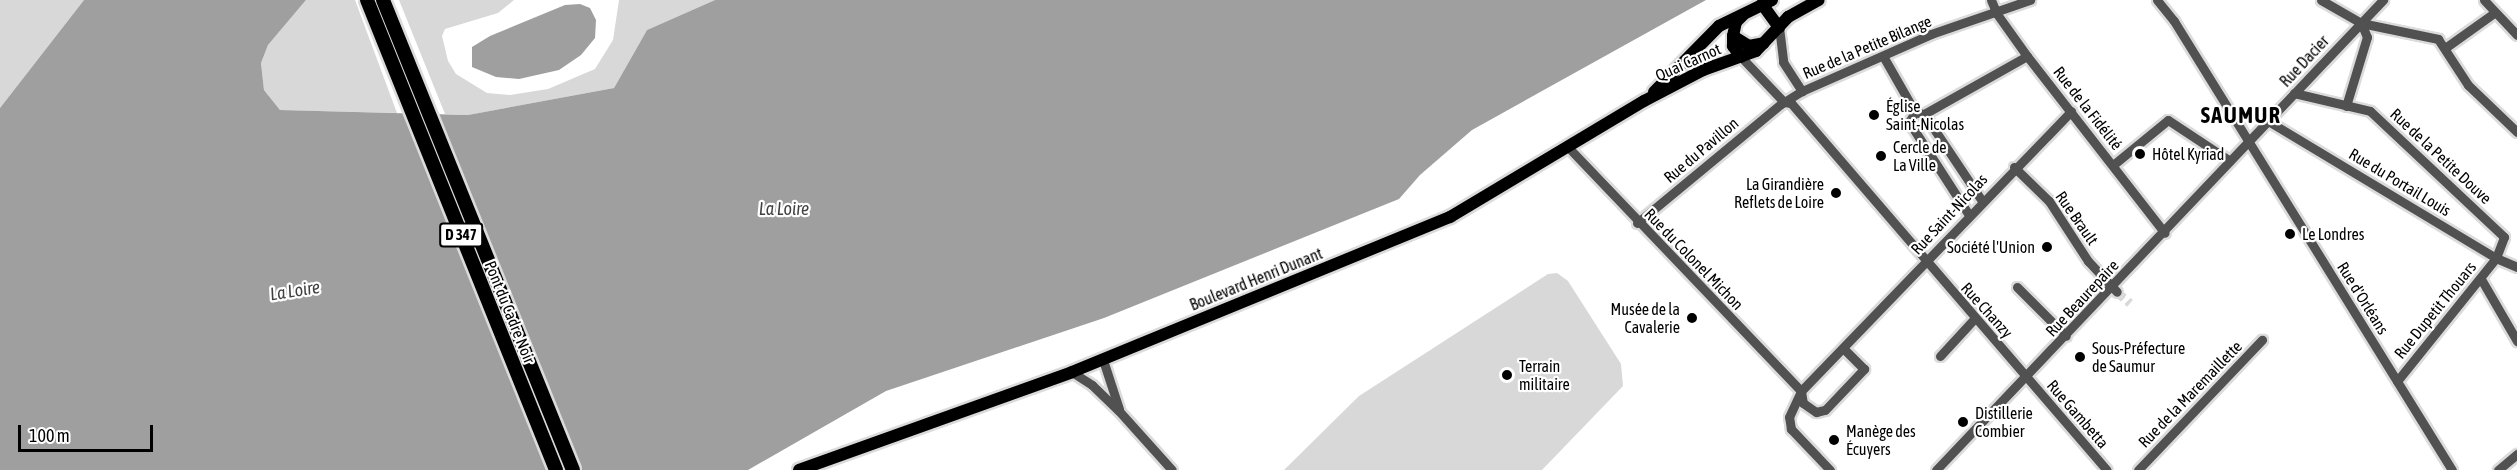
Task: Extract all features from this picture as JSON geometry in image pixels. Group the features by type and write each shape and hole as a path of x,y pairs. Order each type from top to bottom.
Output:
{"highway":[{"name":"Pont du Cadre Noir","path":"366,0 556,470"},
{"name":"Pont du Cadre Noir","path":"384,0 573,470"}],"main road":[{"name":"Quai Carnot","path":"1644,101 1702,70 1741,57 1766,42 1788,17 1819,0"},
{"name":"Quai Carnot","path":"1644,101 1719,26 1767,2"},
{"path":"1767,2 1779,27"},
{"path":"1741,57 1733,46 1733,36 1736,22 1748,10"},
{"path":"1733,36 1749,46 1766,42"},
{"name":"Boulevard Henri Dunant","path":"862,448 1103,360 1450,217 1644,101"},
{"path":"799,470 862,448"},
{"path":"818,470 862,448"}],"street":[{"name":"Rue de la Fidélité","path":"1992,0 1997,14 2027,56 2165,233"},
{"name":"Rue de la Petite Bilange","path":"1784,102 1802,91 1931,34 1997,14 2030,0"},
{"name":"Rue d'Orléans","path":"2157,0 2167,16 2174,21 2246,143 2452,470"},
{"path":"2369,0 2373,10"},
{"name":"Rue Dacier","path":"2246,143 2383,0"},
{"path":"2484,0 2517,35"},
{"path":"2324,1 2361,22 2438,39 2468,85 2517,132"},
{"path":"2445,48 2494,13"},
{"path":"2346,106 2367,37 2361,22"},
{"path":"1779,27 1783,62 1802,91"},
{"path":"1969,215 1909,123 1919,113 2027,56"},
{"name":"Rue Chanzy","path":"1741,57 1784,102 1791,104 1924,263 2027,377"},
{"path":"1883,57 1919,113 1982,201"},
{"name":"Rue de la Petite Douve","path":"2294,93 2370,111 2504,237 2496,258"},
{"name":"Rue du Pavillon","path":"1637,223 1784,102"},
{"name":"Rue Saint-Nicolas","path":"1801,391 1844,349 2014,167 2071,111"},
{"path":"2113,165 2168,120 2230,161"},
{"name":"Rue du Portail Louis","path":"2268,121 2496,258 2517,267"},
{"name":"Rue Beaurepaire","path":"1939,469 2066,336 2114,290 2246,143"},
{"name":"Rue du Colonel Michon","path":"1567,146 1637,223 1801,391 1803,402 1816,412 1825,410 1864,369 1844,349"},
{"name":"Rue Brault","path":"2014,167 2049,201 2088,261 2114,290"},
{"name":"Rue Dupetit Thouars","path":"2397,381 2496,258"},
{"path":"2481,279 2517,341"},
{"path":"2017,287 2066,336"},
{"path":"1940,356 1974,319"},
{"name":"Rue de la Maremaillette","path":"2138,470 2262,340"},
{"path":"1103,360 1119,411"},
{"path":"1072,372 1092,385 1119,411 1172,470"},
{"name":"Rue Gambetta","path":"2027,377 2107,470"},
{"path":"1801,391 1789,417 1797,438 1830,470"},
{"path":"2498,470 2517,454"}],"shaded area":[{"path":"0,0 84,0 0,108"},
{"path":"306,0 355,0 397,113 280,110 264,90 261,63 268,45"},
{"path":"399,0 514,0 498,13 445,29 442,36 448,61 456,74 487,93 510,95 548,89 595,69 613,40 619,0 715,0 647,30 614,88 468,115 445,114"},
{"name":"Terrain militaire","path":"1557,273 1568,281 1621,364 1623,386 1542,470 1284,470 1359,396 1548,274"}],"water":[{"name":"La Loire","path":"84,0 306,0 268,45 261,63 264,90 280,110 468,115 614,88 647,30 715,0 1706,0 1472,130 1420,175 1399,199 1104,318 886,391 748,470 0,470 0,108"},
{"path":"580,4 590,8 596,20 595,38 581,55 559,70 519,79 496,77 472,67 472,47 490,36 565,5"}],"tunnel":[{"path":"2117,292 2130,303"}],"place":[{"name":"Église Saint-Nicolas","path":"1874,115"},
{"name":"Hôtel Kyriad","path":"2140,154"},
{"name":"Cercle de La Ville","path":"1881,156"},
{"name":"La Girandière Reflets de Loire","path":"1836,193"},
{"name":"Le Londres","path":"2290,234"},
{"name":"Société l'Union","path":"2047,247"},
{"name":"Musée de la Cavalerie","path":"1692,318"},
{"name":"Sous-Préfecture de Saumur","path":"2080,357"},
{"name":"Terrain militaire","path":"1507,375"},
{"name":"Distillerie Combier","path":"1963,422"},
{"name":"Manège des Écuyers","path":"1834,440"}],"district":[{"name":"SAUMUR","path":"2241,116"}]}
